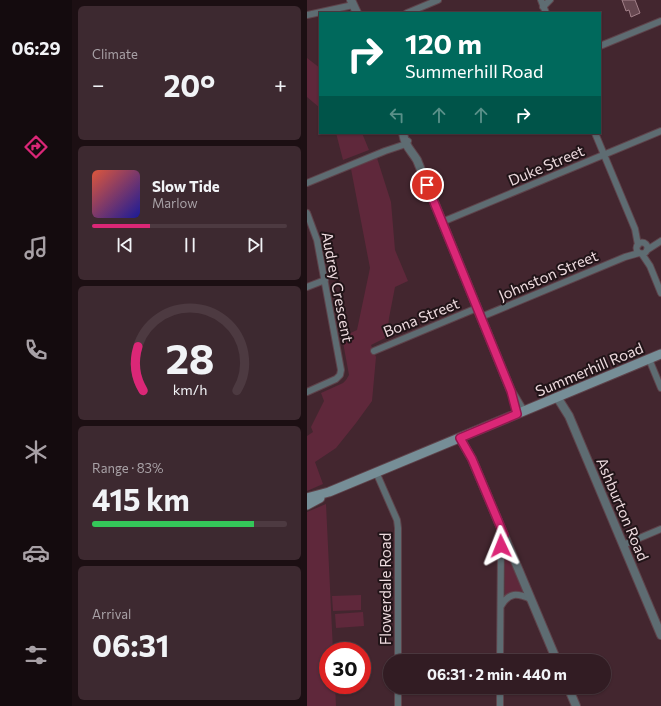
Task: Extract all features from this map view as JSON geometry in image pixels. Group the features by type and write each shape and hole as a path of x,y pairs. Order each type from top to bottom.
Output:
{"main road":[{"name":"Summerhill Road","path":"307,505 329,492 661,354"},
{"name":"Summerhill Road","path":"307,498 329,492"}],"street":[{"path":"409,12 438,0"},
{"path":"541,0 545,10"},
{"path":"545,10 550,0"},
{"path":"323,12 354,6"},
{"path":"307,15 319,13"},
{"path":"601,46 661,21"},
{"name":"Duke Street","path":"442,222 661,131"},
{"path":"595,134 661,293"},
{"path":"307,183 385,151 406,138 414,149 417,160 520,413"},
{"name":"Audrey Crescent","path":"307,213 317,240 341,368 340,375 336,379 307,392"},
{"name":"Johnston Street","path":"481,317 661,242"},
{"path":"307,287 325,280"},
{"name":"Bona Street","path":"374,351 477,308"},
{"path":"649,359 661,388"},
{"name":"Ashburton Road","path":"560,396 661,635"},
{"path":"463,437 554,654"},
{"name":"Flowerdale Road","path":"376,472 397,520 398,528 398,654"},
{"path":"623,545 661,529"},
{"path":"500,654 501,541 504,535"},
{"path":"501,608 504,601 514,595 518,594 531,599"},
{"path":"398,694 398,706"},
{"path":"500,694 500,706"},
{"path":"571,694 576,706"}],"shaded area":[{"path":"307,58 319,67 319,107 307,97"},
{"path":"336,134 362,134 369,150 343,160"},
{"path":"377,158 391,202 395,250 408,281 395,287 387,337 371,345 376,357 372,401 336,448 315,462 323,484 307,491 307,436 313,432 311,427 324,401 321,393 343,383 349,375 342,337 357,330 370,268 351,169"},
{"path":"326,504 333,642 319,642 319,694 335,694 336,706 307,706 307,512"},
{"path":"505,551 507,551 524,591 513,592 505,596"},
{"path":"361,595 361,610 333,611 332,596"},
{"path":"363,612 364,626 336,628 335,614"}],"building":[{"path":"622,0 635,0 640,13 631,17 629,10 626,11"}],"route":[{"path":"427,185 511,391 517,414 460,438 472,459 504,535 501,541 501,546"}]}
